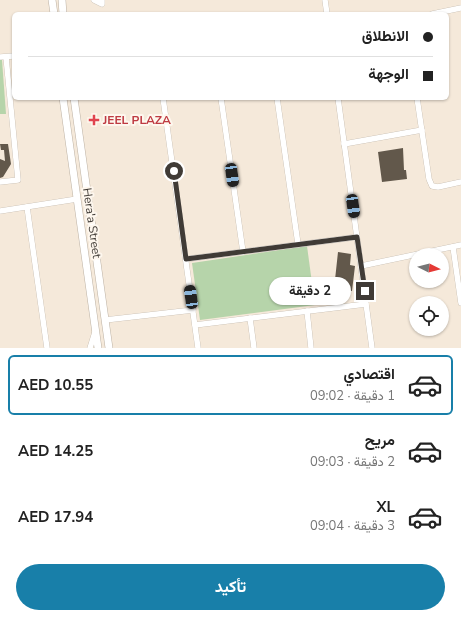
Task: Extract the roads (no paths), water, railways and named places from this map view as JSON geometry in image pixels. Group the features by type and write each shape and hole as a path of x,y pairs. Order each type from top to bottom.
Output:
{"main road":[{"path":"52,0 54,12"},
{"path":"62,0 63,12"},
{"name":"Hera'a Street","path":"64,100 98,348"},
{"name":"Hera'a Street","path":"74,100 109,348"},
{"path":"87,269 98,267"}],"street":[{"path":"94,0 102,4 102,0"},
{"path":"325,0 327,12"},
{"path":"442,12 461,8"},
{"path":"0,182 18,180 3,57"},
{"path":"163,100 198,348"},
{"path":"221,100 243,252"},
{"path":"277,100 298,244"},
{"path":"338,100 372,348"},
{"path":"417,100 429,179 432,186 438,187 461,182"},
{"path":"344,144 422,130"},
{"path":"0,212 77,199"},
{"path":"27,207 47,348"},
{"path":"186,259 357,237"},
{"path":"361,266 461,245"},
{"path":"453,247 461,304"},
{"path":"195,325 366,304"},
{"path":"105,320 193,310"},
{"path":"307,311 311,348"},
{"path":"250,318 254,348"},
{"path":"90,348 95,332"}],"place":[{"name":"JEEL PLAZA","path":"94,120"}]}
